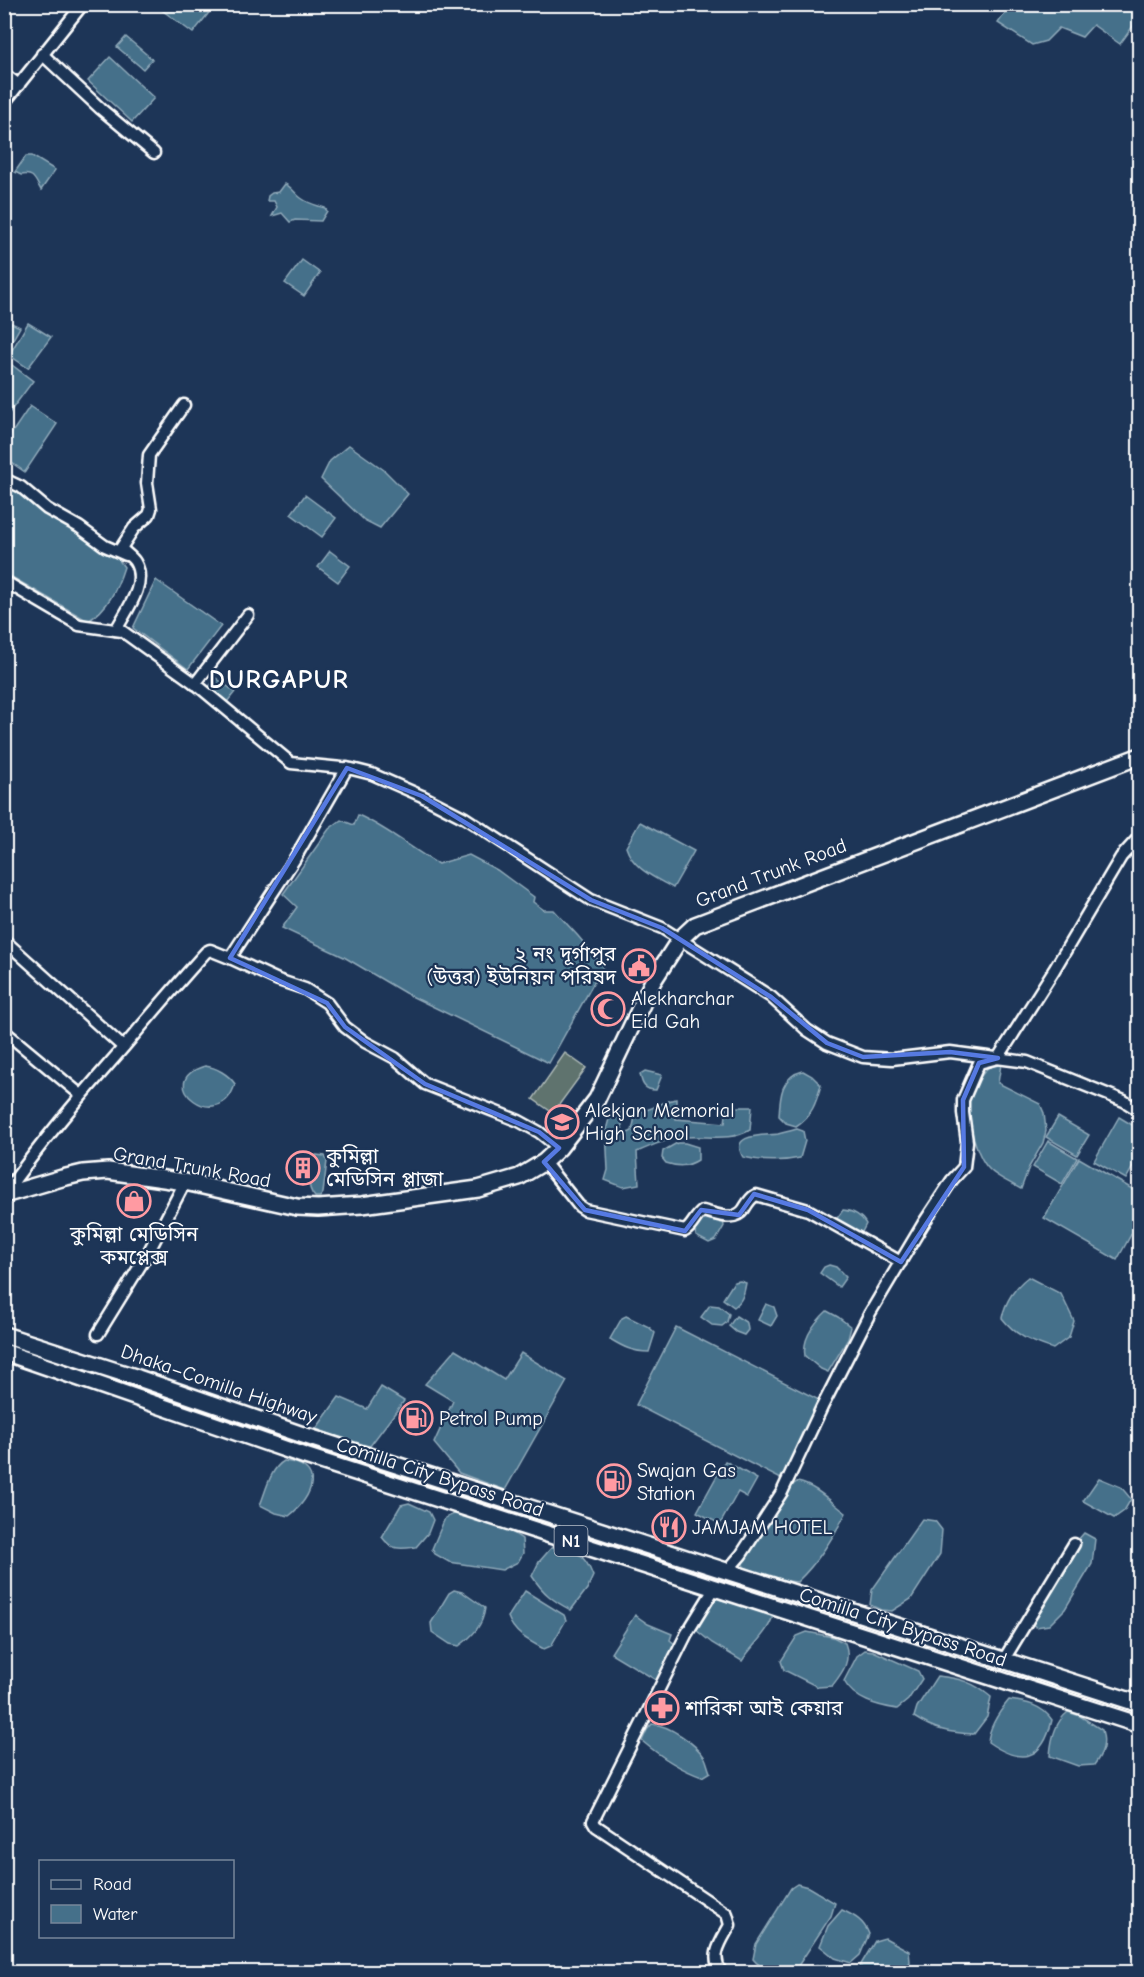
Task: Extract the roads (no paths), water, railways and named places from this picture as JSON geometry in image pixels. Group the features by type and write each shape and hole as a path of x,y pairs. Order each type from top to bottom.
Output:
{"highway":[{"name":"Grand Trunk Road","path":"4,1195 83,1173 108,1171 185,1182 297,1207 318,1208 478,1189 519,1177 544,1162 559,1148 597,1100 653,981 680,939 695,925 1140,756"},
{"name":"Dhaka–Comilla Highway","path":"4,1335 303,1435 1140,1704"},
{"name":"Comilla City Bypass Road","path":"4,1352 305,1456 1140,1725"}],"street":[{"path":"4,103 83,4"},
{"path":"42,54 101,109 154,153"},
{"path":"4,74 19,85"},
{"path":"126,555 121,549 134,528 148,515 151,508 147,483 149,455 184,405"},
{"path":"4,479 21,487 47,509 79,527 105,546 135,561 138,578 137,591 116,630"},
{"path":"4,581 79,625 122,631 195,684 291,763 347,768 372,774 422,796 465,819 591,900 632,915 680,939 771,997 807,1030 827,1043 863,1057 892,1059 950,1053 1027,1062 1124,1101 1140,1111"},
{"path":"195,684 248,615"},
{"path":"230,958 294,860 347,768"},
{"path":"727,1571 741,1555 782,1492 850,1349 952,1180 964,1167 967,1143 963,1100 979,1063 999,1058 1121,856 1140,836"},
{"path":"4,940 123,1047"},
{"path":"4,1195 33,1154 81,1095 210,950 278,980 305,989 327,1003 345,1027 365,1042 395,1058 425,1084 519,1121 539,1132 559,1148"},
{"path":"4,1031 81,1095"},
{"path":"544,1162 579,1206 585,1210 685,1231 703,1211 734,1217 739,1215 756,1195 808,1210 901,1262"},
{"path":"98,1334 148,1253 185,1182"},
{"path":"1003,1661 1074,1544"},
{"path":"714,1589 687,1633 593,1821 596,1826 727,1914 730,1925 715,1956 716,1965 721,1972"}],"water":[{"path":"155,5 215,5 193,33"},
{"path":"1011,5 1139,5 1139,18 1120,44 1093,25 1082,37 1059,28 1046,41 1032,45 998,23"},
{"path":"126,37 152,59 143,69 117,47"},
{"path":"110,57 154,98 132,122 88,81"},
{"path":"26,156 32,156 55,170 41,190 31,176 15,172"},
{"path":"285,184 304,200 325,208 327,211 321,221 295,220 290,222 282,213 272,216 277,207 274,201 267,201 268,196 279,192"},
{"path":"302,260 320,273 304,296 285,283"},
{"path":"5,320 20,327 5,353"},
{"path":"28,323 51,337 28,368 9,355"},
{"path":"8,362 33,381 6,417 4,415 4,367"},
{"path":"30,406 57,424 25,472 5,458 5,443"},
{"path":"349,445 384,470 408,494 380,528 364,520 321,479 330,461"},
{"path":"4,483 116,556 124,567 111,598 101,611 88,621 5,573"},
{"path":"305,495 336,518 322,537 291,514"},
{"path":"330,551 350,566 338,582 318,567"},
{"path":"156,580 221,626 188,669 133,628"},
{"path":"216,678 235,692 227,702 208,688"},
{"path":"358,815 438,864 469,855 497,870 534,897 533,902 544,910 554,910 603,966 549,1063 405,993 344,957 282,928 297,907 283,894 329,829 341,820 354,825"},
{"path":"640,822 694,851 673,888 645,872 629,855 626,847"},
{"path":"1001,1064 998,1083 1040,1104 1044,1113 1046,1131 1043,1143 1029,1167 1021,1189 992,1172 984,1163 976,1145 968,1113 972,1089 989,1066"},
{"path":"205,1066 222,1072 235,1084 227,1099 216,1105 204,1105 194,1100 186,1092 184,1083 190,1074"},
{"path":"645,1071 662,1075 656,1090 646,1088 643,1083 640,1074"},
{"path":"803,1071 821,1085 813,1109 796,1126 786,1123 779,1116 780,1102 786,1082 790,1077"},
{"path":"676,1099 676,1119 725,1123 727,1107 752,1107 750,1130 734,1136 684,1137 660,1143 637,1152 639,1184 623,1187 605,1180 608,1170 606,1130 610,1115 620,1112 623,1132 628,1133 632,1131 635,1117 640,1111"},
{"path":"1058,1117 1089,1135 1077,1155 1046,1137"},
{"path":"1119,1117 1139,1129 1139,1156 1126,1179 1094,1161"},
{"path":"797,1129 803,1131 805,1141 800,1158 772,1161 743,1157 740,1149 745,1139"},
{"path":"1048,1141 1077,1158 1062,1184 1033,1167"},
{"path":"677,1143 698,1147 698,1160 682,1166 666,1163 662,1158 663,1151"},
{"path":"316,1155 325,1156 327,1161 323,1193 320,1197 315,1197 312,1193 309,1182 309,1170"},
{"path":"1079,1158 1139,1193 1139,1220 1117,1260 1044,1218"},
{"path":"843,1210 856,1214 866,1224 860,1236 835,1221"},
{"path":"710,1215 723,1220 724,1226 716,1240 709,1243 696,1236 695,1230 704,1218"},
{"path":"829,1265 836,1267 846,1277 839,1287 820,1273 824,1267"},
{"path":"1028,1277 1061,1294 1074,1321 1069,1337 1053,1349 1024,1338 1002,1318 1011,1295"},
{"path":"734,1282 746,1283 745,1290 734,1307 723,1299"},
{"path":"766,1304 774,1307 777,1316 771,1326 758,1320"},
{"path":"710,1305 719,1306 729,1314 727,1322 722,1326 712,1325 701,1317"},
{"path":"827,1311 851,1327 848,1339 828,1372 805,1356 807,1337"},
{"path":"626,1316 649,1327 655,1333 649,1352 628,1349 610,1339 622,1318"},
{"path":"736,1316 747,1323 748,1330 744,1335 729,1326"},
{"path":"676,1327 821,1401 781,1479 636,1405"},
{"path":"455,1350 504,1380 521,1353 567,1381 505,1490 459,1473 434,1443 453,1401 425,1384"},
{"path":"381,1387 404,1401 370,1446 357,1444 316,1429 339,1397 367,1409"},
{"path":"284,1461 306,1469 311,1483 304,1500 289,1516 276,1513 260,1505 275,1469"},
{"path":"725,1461 757,1479 747,1497 738,1492 720,1524 697,1512"},
{"path":"1099,1478 1121,1487 1131,1499 1124,1511 1114,1518 1083,1501"},
{"path":"797,1482 816,1490 846,1513 830,1541 797,1582 778,1580 744,1567 742,1561 791,1486"},
{"path":"409,1503 429,1512 433,1520 428,1533 416,1547 393,1547 382,1537 401,1505"},
{"path":"456,1513 510,1531 522,1539 523,1553 518,1562 502,1570 449,1562 435,1554 432,1549 445,1518"},
{"path":"922,1519 935,1521 942,1530 940,1554 911,1599 892,1611 881,1610 870,1605 872,1590"},
{"path":"1084,1533 1095,1539 1092,1564 1065,1609 1049,1625 1036,1627 1030,1622 1077,1541"},
{"path":"552,1547 578,1554 586,1562 593,1576 587,1589 571,1610 549,1596 532,1576 539,1562"},
{"path":"454,1590 462,1592 485,1608 476,1630 459,1646 450,1644 432,1632 431,1623 449,1593"},
{"path":"525,1591 564,1615 566,1620 551,1646 544,1649 518,1632 508,1617"},
{"path":"712,1597 773,1615 764,1633 742,1661 712,1643 696,1630"},
{"path":"635,1615 648,1624 672,1634 670,1640 676,1645 659,1682 611,1653"},
{"path":"807,1632 833,1637 845,1643 847,1661 832,1686 818,1687 784,1670 781,1661 797,1636"},
{"path":"865,1650 873,1651 918,1671 922,1679 908,1700 897,1709 875,1704 860,1697 848,1688 844,1681 857,1656"},
{"path":"937,1676 966,1682 991,1697 987,1717 974,1734 943,1730 914,1717 917,1707"},
{"path":"1009,1700 1027,1703 1038,1708 1052,1720 1043,1744 1029,1755 1011,1754 988,1742 995,1720"},
{"path":"1068,1712 1080,1716 1102,1730 1103,1748 1094,1765 1078,1766 1050,1756 1054,1732"},
{"path":"652,1724 674,1731 688,1741 701,1752 710,1772 702,1777 686,1770 663,1757 642,1741"},
{"path":"797,1884 808,1887 835,1903 831,1916 794,1972 766,1969 753,1959 756,1944 791,1888"},
{"path":"842,1910 858,1919 869,1934 860,1955 851,1963 835,1958 820,1946 828,1926"},
{"path":"885,1938 909,1951 910,1962 903,1972 864,1972 860,1966 875,1941"},
{"path":"824,1965 839,1972 808,1972 816,1966"}],"place":[{"name":"২ নং দূর্গাপুর (উত্তর) ইউনিয়ন পরিষদ","path":"639,966"},
{"name":"Alekharchar Eid Gah","path":"608,1009"},
{"name":"Alekjan Memorial High School","path":"562,1122"},
{"name":"কুমিল্লা মেডিসিন প্লাজা","path":"303,1168"},
{"name":"কুমিল্লা মেডিসিন কমপ্লেক্স","path":"134,1201"},
{"name":"Petrol Pump","path":"416,1418"},
{"name":"Swajan Gas Station","path":"614,1481"},
{"name":"JAMJAM HOTEL","path":"669,1527"},
{"name":"শারিকা আই কেয়ার","path":"662,1708"}],"district":[{"name":"DURGAPUR","path":"279,680"}]}
